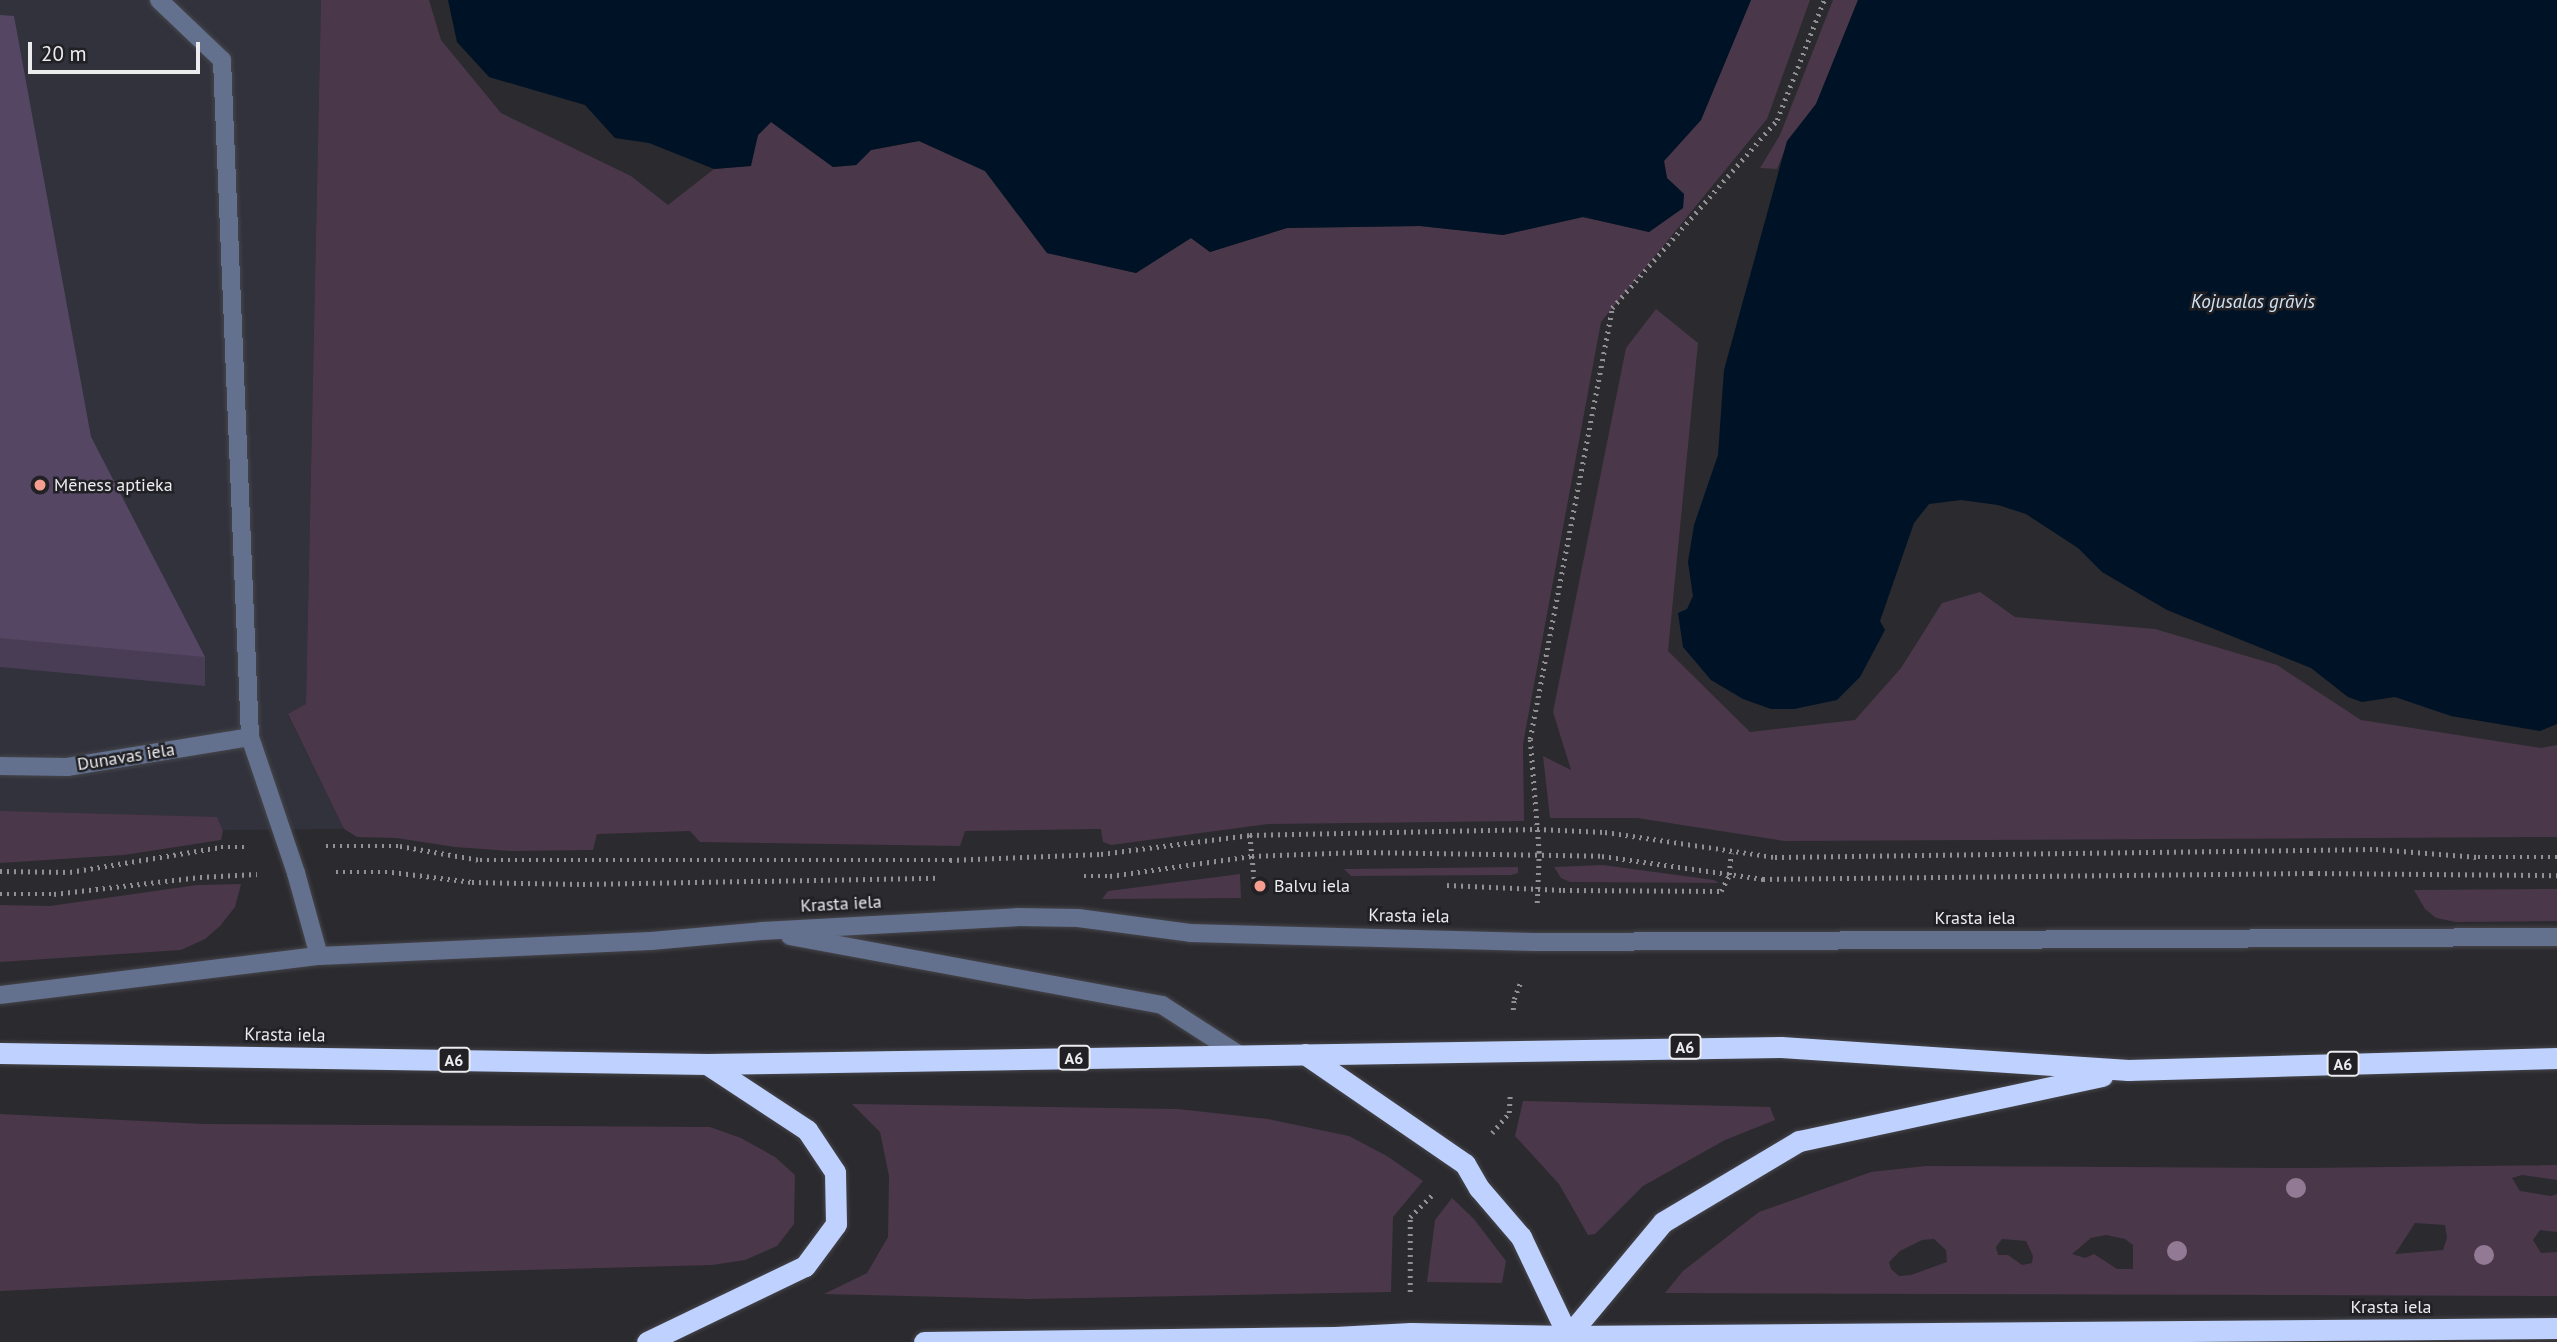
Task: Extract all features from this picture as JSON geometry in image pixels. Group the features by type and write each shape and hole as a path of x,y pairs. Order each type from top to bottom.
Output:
{"highway":[{"name":"Krasta iela","path":"0,1053 707,1063 1781,1046 2128,1070 2557,1058"},
{"path":"1305,1054 1465,1164 1479,1188 1521,1237 1567,1340 1663,1222 1800,1142 2128,1070"},
{"path":"647,1342 805,1266 836,1224 835,1172 807,1130 707,1063"},
{"name":"Krasta iela","path":"924,1342 1335,1337 1411,1333 1567,1340 2557,1328"}],"lane":[{"path":"159,0 222,60 250,737 296,873 319,956"},
{"name":"Dunavas iela","path":"0,766 67,767 250,737"},
{"name":"Krasta iela","path":"762,931 1017,917 1079,918 1190,933 1534,942 2557,937"},
{"path":"0,995 319,956 651,941 762,931"},
{"name":"Krasta iela","path":"762,931 1162,1005 1241,1056"}],"path":[{"path":"1538,888 1539,853 1530,739 1612,308 1777,120 1824,0"},
{"path":"0,871 70,872 221,847 400,846 480,860 950,860 1101,854 1250,835 1537,829 1605,832 1731,853 1775,857 2376,849 2478,857 2557,857"},
{"path":"1250,835 1255,885"},
{"path":"1082,876 1110,876 1252,856 1360,852 1602,856 1763,880 2311,873 2557,875"},
{"path":"1447,885 1721,891 1729,875 1731,853"},
{"path":"0,894 54,894 200,877 296,873 392,872 472,882 583,884 944,878"}],"shaded area":[{"path":"0,0 321,0 306,705 288,715 344,829 0,832"},
{"path":"321,0 429,0 441,40 501,113 631,176 668,205 714,169 750,166 758,135 771,122 833,167 856,165 871,150 919,141 985,171 1047,253 1136,273 1191,238 1210,252 1287,228 1420,226 1503,235 1583,217 1649,232 1683,208 1684,194 1667,178 1664,161 1701,120 1751,0 1810,0 1767,119 1601,322 1523,744 1524,821 1268,824 1111,845 1103,842 1101,829 965,831 960,846 700,842 690,831 597,834 593,850 511,851 455,847 396,838 357,837 344,829 288,714 306,704"},
{"path":"1833,0 1858,0 1816,104 1788,141 1777,169 1760,168 1780,135"},
{"path":"1656,309 1698,343 1668,651 1750,732 1855,720 1901,668 1942,603 1980,592 2015,617 2155,629 2277,665 2361,720 2541,748 2557,745 2557,837 1784,841 1637,818 1550,818 1543,756 1571,770 1553,712 1626,348"},
{"path":"0,811 217,817 223,831 221,840 124,855 0,863"},
{"path":"1603,865 1714,880 1719,883 1570,882 1561,878 1554,867"},
{"path":"1518,867 1518,873 1511,875 1351,876 1344,869"},
{"path":"1240,874 1241,898 1102,899 1108,891"},
{"path":"241,884 235,907 220,926 205,939 181,950 0,962 0,905 50,906 197,885"},
{"path":"2557,889 2557,921 2456,922 2436,918 2425,909 2414,890"},
{"path":"1523,1101 1770,1107 1775,1120 1725,1140 1643,1186 1595,1234 1588,1235 1559,1184 1515,1136"},
{"path":"852,1104 1178,1109 1268,1119 1349,1136 1387,1156 1423,1181 1393,1217 1391,1292 1030,1299 824,1294 867,1273 888,1237 889,1176 880,1132"},
{"path":"0,1114 204,1124 710,1127 741,1138 775,1157 795,1175 794,1224 777,1246 745,1260 712,1265 313,1276 0,1291"},
{"path":"2557,1165 2557,1180 2522,1175 2512,1178 2520,1191 2551,1196 2557,1194 2557,1232 2540,1230 2533,1240 2541,1253 2557,1252 2557,1296 1665,1293 1683,1271 1759,1212 1871,1172 1926,1166 2304,1168","holes":["2415,1223 2445,1225 2447,1238 2443,1250 2395,1254","2106,1235 2125,1239 2133,1245 2133,1269 2117,1269 2094,1254 2085,1258 2072,1254 2091,1238","1934,1239 1946,1250 1947,1262 1911,1275 1899,1276 1891,1269 1889,1262 1900,1251 1922,1240","2002,1239 2026,1241 2033,1256 2032,1263 2022,1265 2008,1255 1998,1255 1996,1247"]},
{"path":"1452,1198 1474,1219 1506,1261 1502,1283 1427,1282 1435,1220"}],"water":[{"path":"448,0 1751,0 1701,120 1664,161 1667,178 1684,194 1683,208 1649,232 1583,217 1503,235 1420,226 1287,228 1210,252 1191,238 1136,273 1047,253 985,171 919,141 871,150 856,165 833,167 771,122 758,135 751,166 714,169 649,143 615,138 585,105 489,77 457,42"},
{"name":"Kojusalas grāvis","path":"1858,0 2557,0 2557,724 2540,731 2451,716 2395,697 2362,702 2348,697 2311,668 2167,610 2102,572 2078,548 2026,514 1998,505 1961,500 1929,504 1914,523 1880,621 1885,630 1860,677 1837,700 1794,709 1771,709 1743,699 1711,680 1683,647 1678,613 1687,609 1693,596 1688,562 1694,525 1718,455 1724,370 1787,141 1816,104"}],"building":[{"path":"0,15 14,16 91,437 205,657 0,638"}],"place":[{"name":"Mēness aptieka","path":"40,485"},
{"name":"Balvu iela","path":"1260,886"}]}
